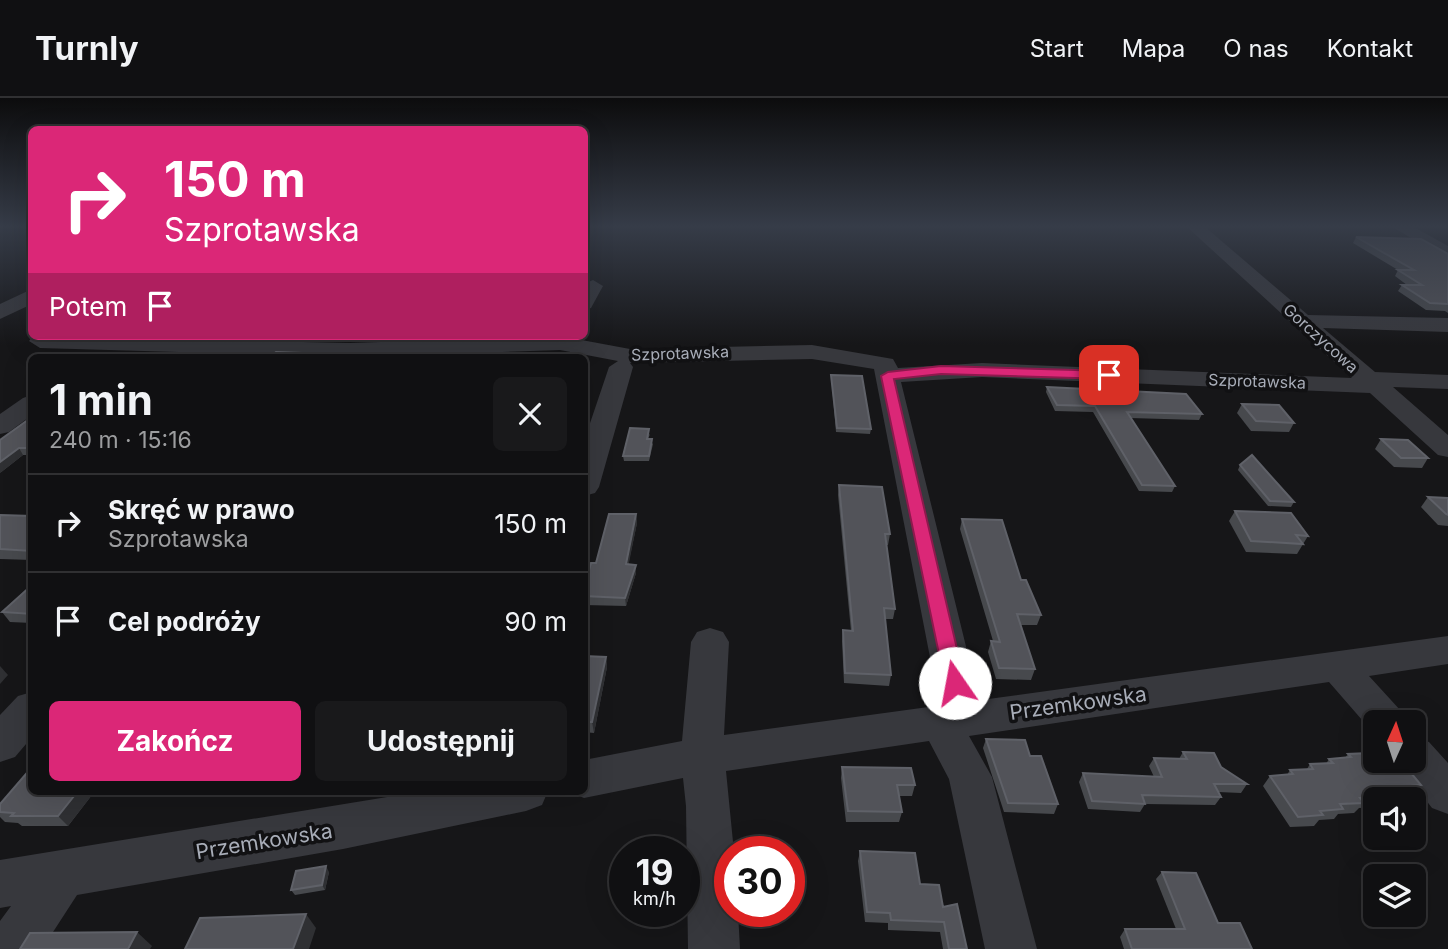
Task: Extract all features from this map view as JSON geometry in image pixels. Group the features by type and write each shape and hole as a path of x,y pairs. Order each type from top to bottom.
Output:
{"street":[{"name":"Gorczycowa","path":"1240,266 1448,449"},
{"path":"0,313 28,297"},
{"path":"1304,321 1448,325"},
{"name":"Szprotawska","path":"40,341 114,340 351,348 568,340 630,356 811,352 886,370 982,370 1371,383 1448,382"},
{"path":"588,473 621,368"},
{"path":"886,370 955,683 954,721 1011,949"},
{"path":"0,426 28,407"},
{"path":"710,642 702,756 709,806 714,949"},
{"name":"Przemkowska","path":"588,778 702,756 1448,650"},
{"path":"1338,666 1376,710"},
{"path":"0,744 28,712"},
{"path":"1426,769 1448,794"},
{"name":"Przemkowska","path":"0,884 344,818 495,795"},
{"path":"12,949 63,873"}],"building":[{"path":"1406,266 1448,266 1448,304 1430,303 1402,285 1422,285 1398,270 1414,270"},
{"path":"276,352 300,353 299,354 274,354"},
{"path":"831,375 862,376 871,429 837,428"},
{"path":"1047,387 1186,394 1202,414 1127,412 1175,486 1142,485 1095,406 1057,405"},
{"path":"1242,404 1279,405 1294,423 1256,421"},
{"path":"28,420 28,448 19,448 0,462 0,440"},
{"path":"630,428 649,429 647,439 652,439 649,456 623,456"},
{"path":"1381,439 1408,440 1428,458 1401,458"},
{"path":"1252,455 1294,502 1270,501 1240,465"},
{"path":"839,485 882,487 890,534 885,534 895,609 884,608 891,675 845,673 843,630 853,631"},
{"path":"1428,497 1448,498 1448,515 1446,514"},
{"path":"1235,511 1291,513 1308,536 1296,535 1303,544 1251,541"},
{"path":"609,514 636,514 626,564 636,565 625,598 588,596 588,574 591,563 596,563"},
{"path":"0,515 28,516 28,551 0,549"},
{"path":"962,519 1002,520 1021,580 1026,580 1041,615 1017,614 1035,669 999,668 991,641 1000,642"},
{"path":"28,589 28,614 2,612"},
{"path":"588,656 606,657 592,722 588,722"},
{"path":"986,739 1025,740 1030,756 1041,756 1058,804 1008,803"},
{"path":"1183,752 1214,753 1221,767 1247,784 1214,784 1221,797 1142,795 1145,804 1092,801 1083,773 1162,777 1154,758 1187,759"},
{"path":"1363,753 1363,774 1412,774 1421,785 1363,787 1363,798 1360,798 1363,803 1340,804 1343,809 1320,811 1323,815 1298,817 1270,776 1293,774 1290,770 1313,769 1310,764 1333,763 1329,759 1351,757 1348,754"},
{"path":"842,767 911,768 915,785 897,785 902,812 848,811"},
{"path":"28,772 28,795 75,795 58,816 11,816 14,813 0,812 0,804"},
{"path":"860,851 915,853 920,884 939,885 943,907 957,904 967,949 949,949 944,922 891,920 890,913 867,912"},
{"path":"326,866 322,885 291,890 296,871"},
{"path":"1162,872 1196,873 1218,923 1240,923 1252,949 1132,949 1125,929 1185,929"},
{"path":"306,914 293,949 185,949 200,918"},
{"path":"137,932 128,949 20,949 30,933"}],"route":[{"path":"955,683 888,376 941,370 1109,375"}]}
